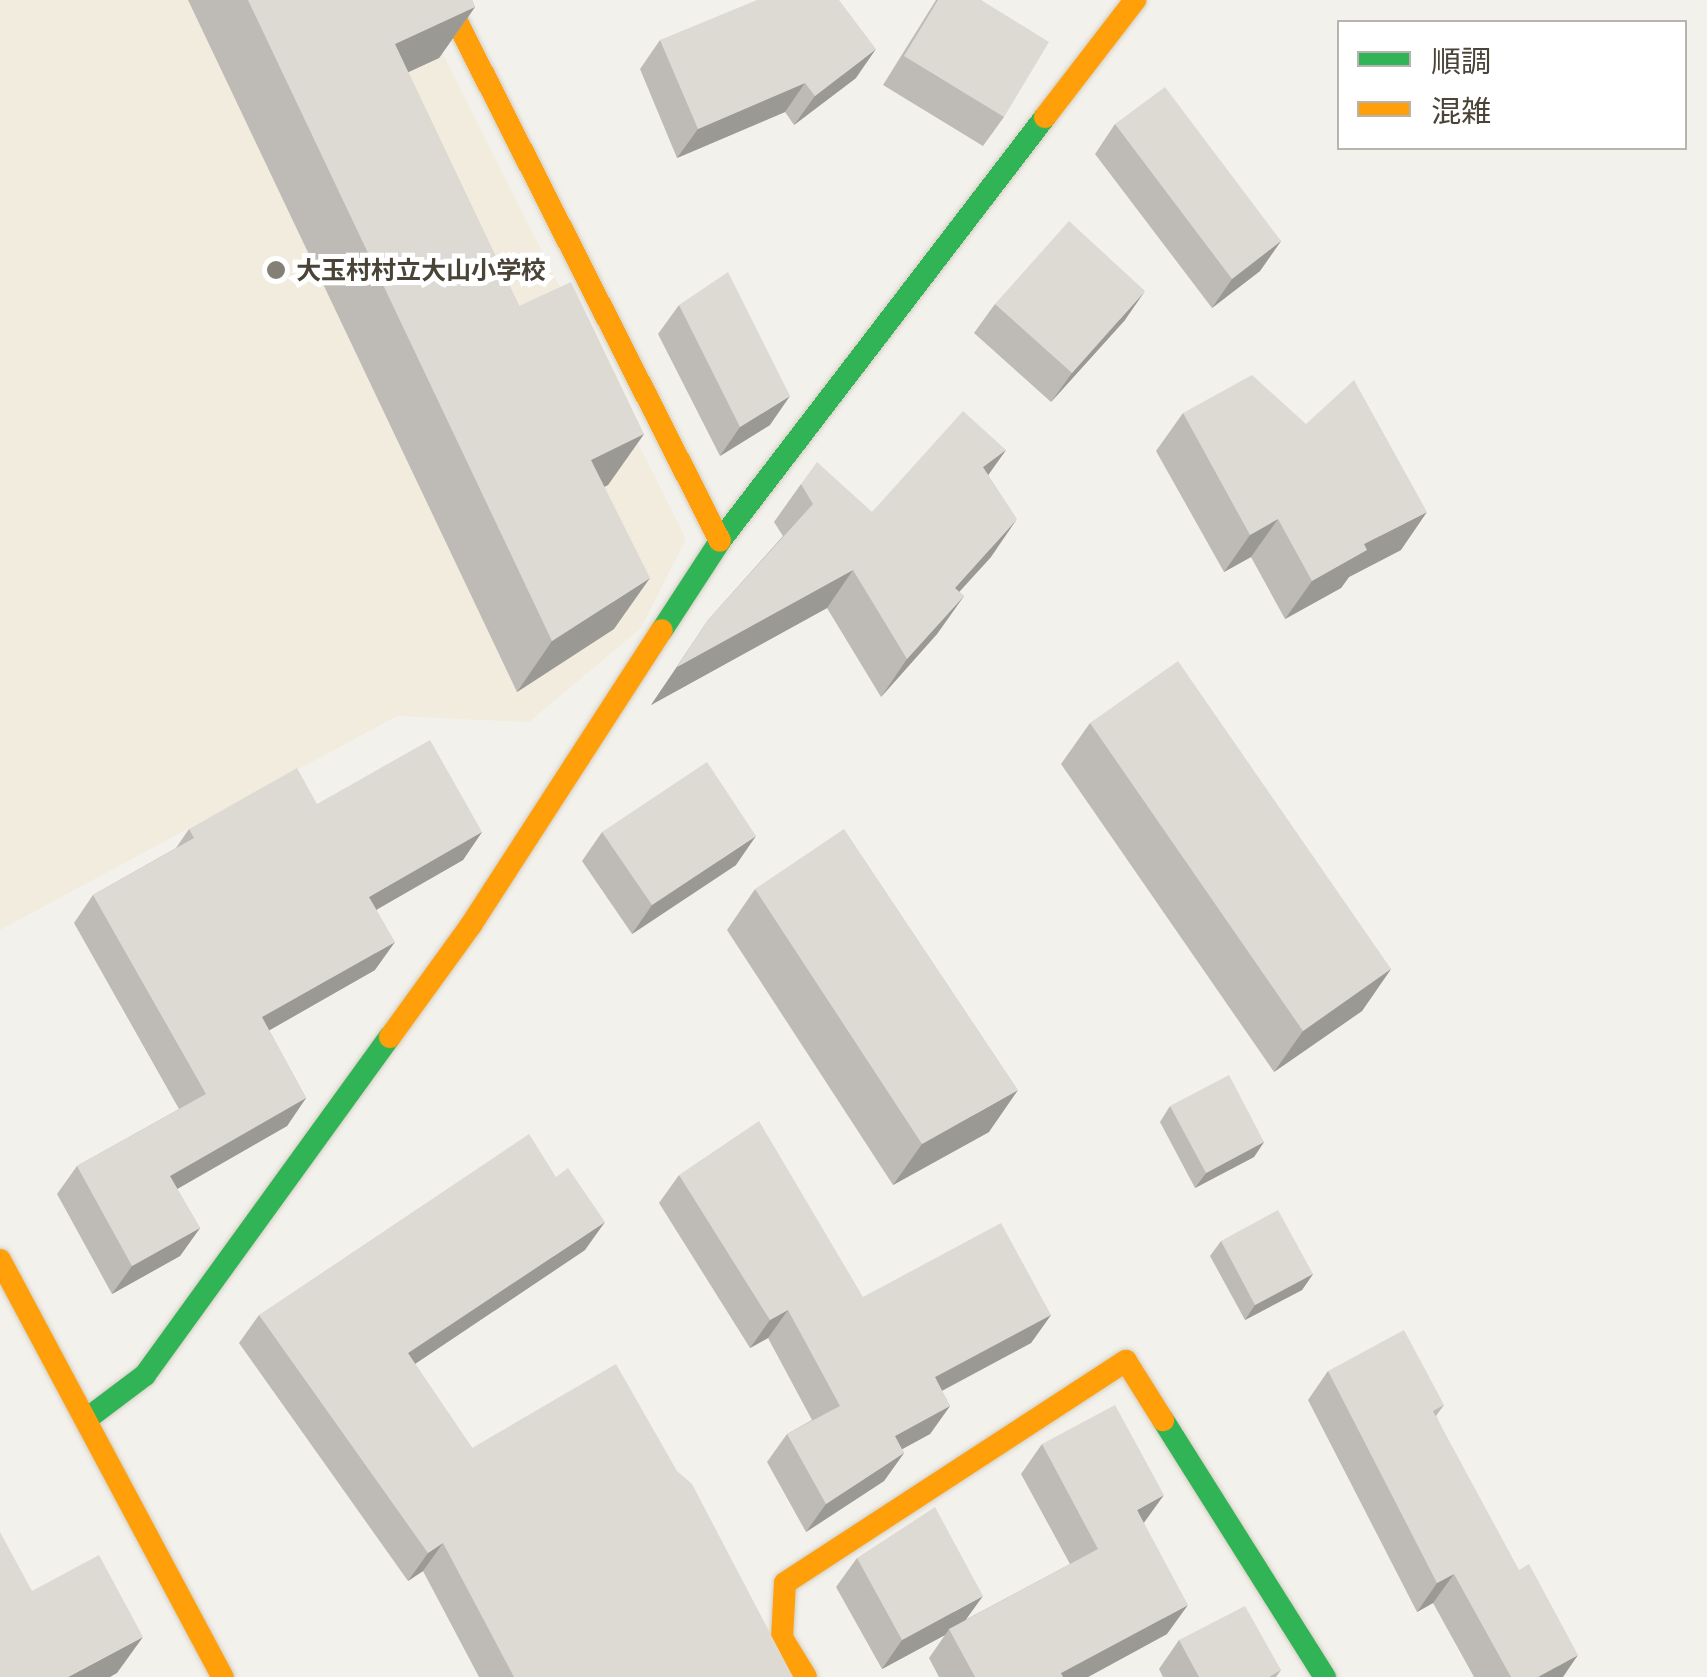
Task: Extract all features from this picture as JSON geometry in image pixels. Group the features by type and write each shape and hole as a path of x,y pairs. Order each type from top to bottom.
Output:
{"street":[{"path":"446,0 720,542"},
{"path":"88,1418 145,1375 471,926 720,542 1135,0"},
{"path":"0,1260 88,1418 223,1677"},
{"path":"806,1677 782,1638 785,1583 1126,1361 1325,1677"}],"shaded area":[{"name":"大玉村村立大山小学校","path":"0,0 416,0 686,539 641,628 529,722 397,716 0,930"}],"building":[{"path":"248,0 472,0 475,7 395,44 519,306 571,282 644,434 591,460 650,578 552,641"},
{"path":"757,0 839,0 876,49 815,96 805,83 698,129 660,40"},
{"path":"938,0 981,0 1049,42 1004,117 904,56"},
{"path":"1165,87 1281,241 1232,279 1115,124"},
{"path":"1069,221 1145,291 1072,373 995,304"},
{"path":"728,272 790,396 740,427 679,305"},
{"path":"1252,375 1306,424 1354,380 1427,512 1364,544 1367,550 1312,581 1278,519 1250,535 1183,413"},
{"path":"963,411 1006,450 983,467 1017,519 955,588 964,596 907,659 853,570 677,667 708,620 813,504 801,484 817,462 872,512"},
{"path":"1178,661 1391,969 1303,1031 1090,723"},
{"path":"430,740 482,832 369,897 395,942 262,1017 306,1098 170,1176 200,1228 132,1266 77,1166 206,1094 93,895 194,838 189,829 297,768 317,804"},
{"path":"707,762 756,836 652,905 602,832"},
{"path":"844,829 1018,1090 922,1144 755,889"},
{"path":"1229,1075 1264,1142 1206,1173 1170,1106"},
{"path":"759,1121 863,1297 1001,1223 1051,1315 935,1377 950,1406 895,1436 904,1453 826,1504 787,1434 840,1406 788,1310 770,1320 679,1175"},
{"path":"529,1134 556,1177 568,1168 605,1222 408,1353 472,1448 616,1364 677,1471 692,1484 793,1677 514,1677 443,1543 428,1553 259,1315"},
{"path":"1278,1210 1313,1274 1255,1305 1221,1241"},
{"path":"1404,1330 1444,1405 1433,1411 1519,1570 1529,1564 1578,1655 1538,1677 1511,1677 1454,1574 1437,1583 1328,1371"},
{"path":"1115,1405 1164,1495 1137,1510 1188,1605 1061,1673 1063,1677 975,1677 949,1629 1098,1549 1042,1444"},
{"path":"935,1507 983,1596 902,1640 857,1558"},
{"path":"0,1532 32,1591 99,1555 143,1637 68,1677 0,1677"},
{"path":"1245,1606 1281,1670 1269,1677 1199,1677 1179,1640"}],"traffic: fast":[{"path":"662,630 720,541 1045,117"},
{"path":"88,1418 145,1375 390,1037"},
{"path":"1163,1420 1325,1677"}],"traffic: slow":[{"path":"446,0 720,541"},
{"path":"1045,117 1135,0"},
{"path":"390,1037 471,925 662,630"},
{"path":"0,1260 223,1677"},
{"path":"806,1677 782,1638 785,1583 1126,1361 1163,1420"}],"place":[{"name":"大玉村村立大山小学校","path":"276,270"}]}
